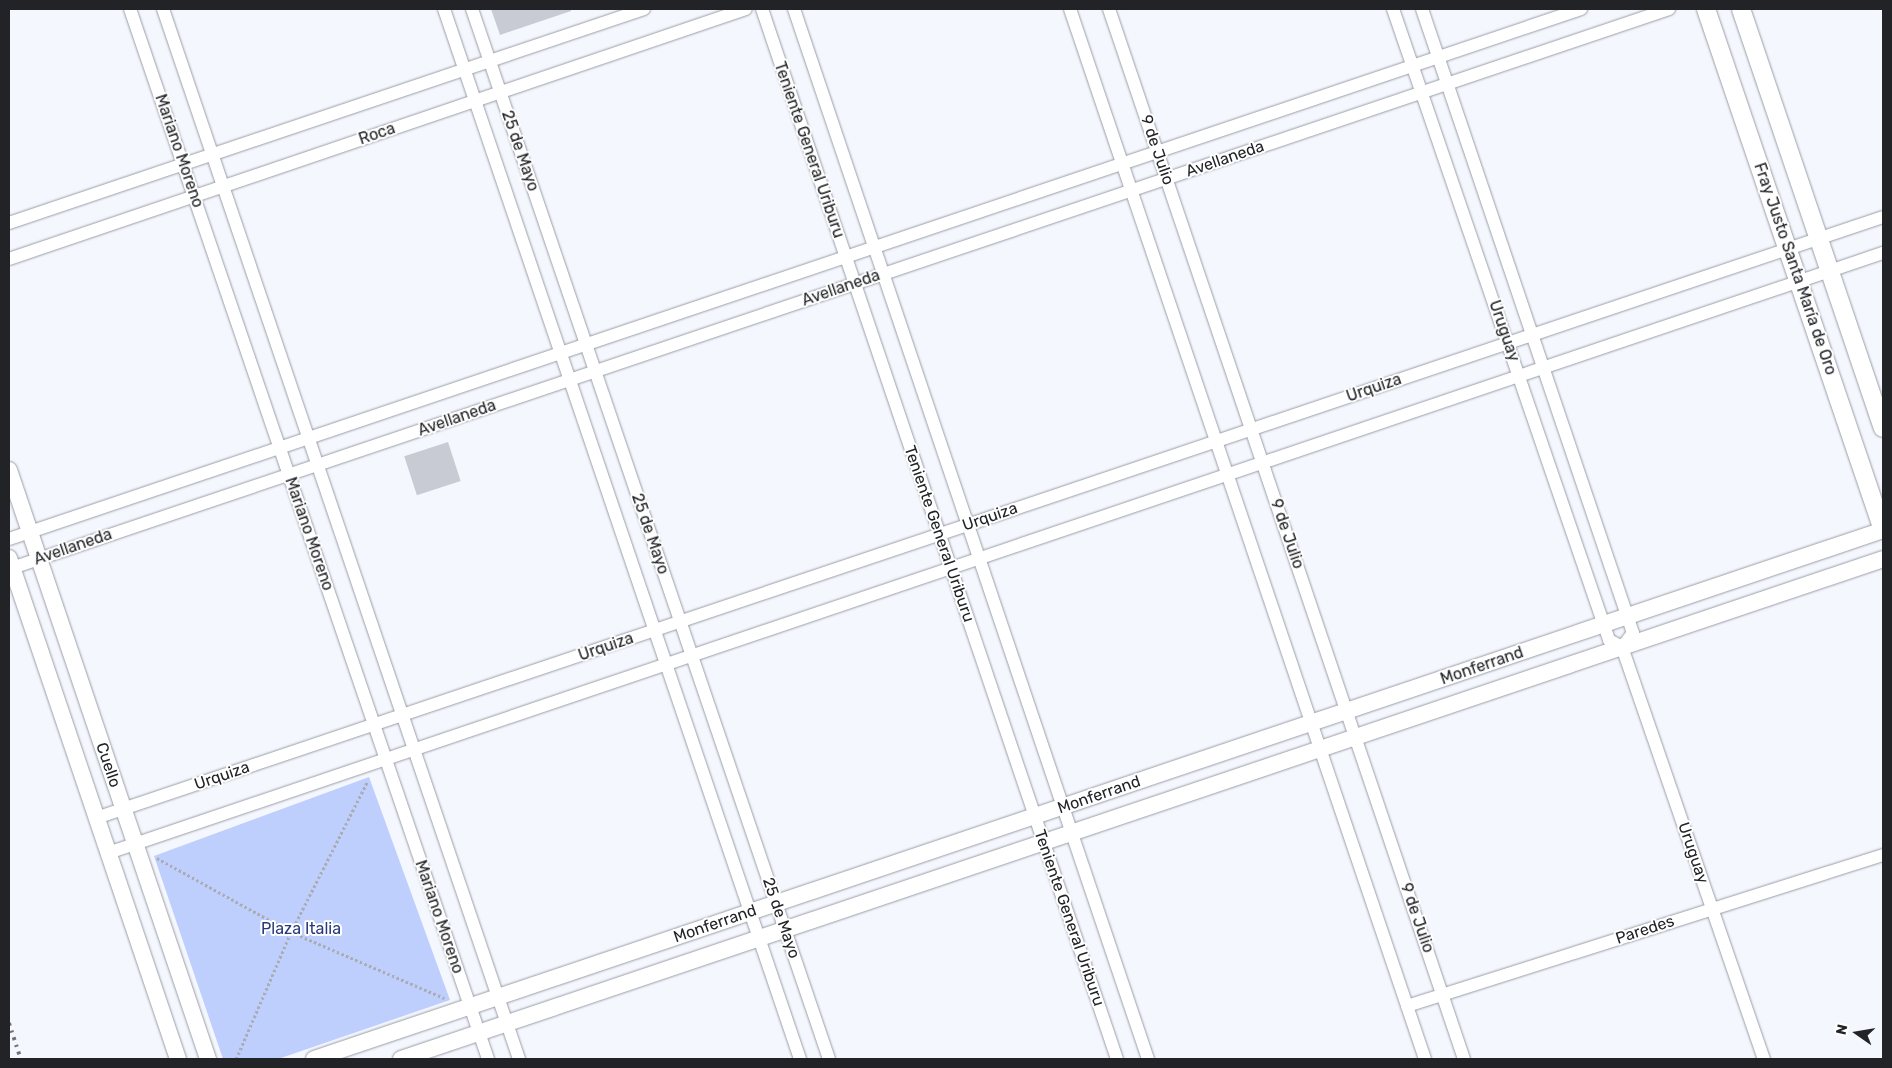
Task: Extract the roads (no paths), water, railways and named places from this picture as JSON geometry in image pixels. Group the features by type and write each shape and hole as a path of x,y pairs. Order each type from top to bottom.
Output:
{"main road":[{"name":"Fray Justo Santa María de Oro","path":"1706,9 1883,530"},
{"name":"Fray Justo Santa María de Oro","path":"1741,9 1883,428"}],"street":[{"name":"Mariano Moreno","path":"130,9 488,1059"},
{"name":"Mariano Moreno","path":"163,9 519,1059"},
{"name":"25 de Mayo","path":"444,9 800,1059"},
{"name":"25 de Mayo","path":"472,9 829,1059"},
{"name":"Roca","path":"9,223 644,9"},
{"name":"Roca","path":"9,259 746,9"},
{"name":"Teniente General Uriburu","path":"762,9 1117,1059"},
{"name":"Teniente General Uriburu","path":"794,9 1148,1059"},
{"path":"1070,9 1425,1059"},
{"name":"9 de Julio","path":"1110,9 1464,1059"},
{"name":"Uruguay","path":"1394,9 1609,640 1622,647 1764,1059"},
{"name":"Uruguay","path":"1422,9 1634,633 1622,647"},
{"name":"Avellaneda","path":"9,539 1581,9"},
{"name":"Avellaneda","path":"10,565 39,559 1669,9"},
{"name":"Urquiza","path":"96,818 1883,216"},
{"path":"108,853 1883,253"},
{"name":"Cuello","path":"9,470 208,1059"},
{"name":"Monferrand","path":"314,1059 1883,530"},
{"name":"Monferrand","path":"401,1059 1883,559"},
{"name":"Cuello","path":"10,565 178,1059"},
{"name":"Paredes","path":"1406,1006 1883,855"}],"railway":[{"path":"9,1023 21,1059"}],"park label":[{"name":"Plaza Italia","path":"301,929"}]}
